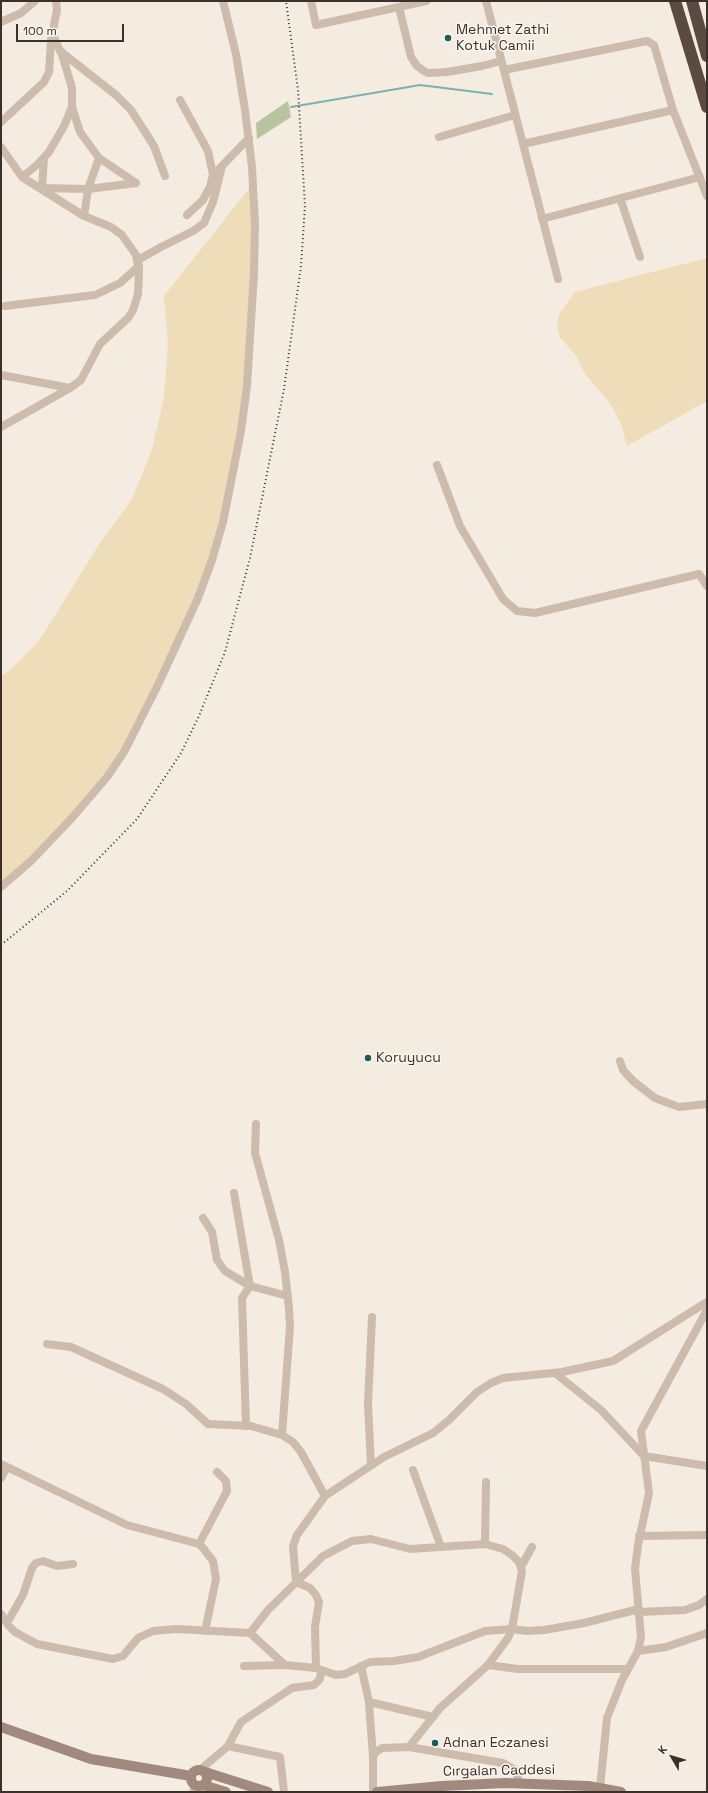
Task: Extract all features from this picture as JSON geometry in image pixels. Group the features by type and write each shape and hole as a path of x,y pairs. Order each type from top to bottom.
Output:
{"highway":[{"path":"675,1 707,107"},
{"path":"692,1 707,56"}],"street":[{"path":"1,22 21,13 35,1"},
{"path":"1,122 47,77 51,67 52,32 57,10 56,1"},
{"path":"1,887 31,861 72,818 107,777 124,752 173,654 198,598 212,560 227,503 247,386 255,248 254,195 249,138 236,54 223,1"},
{"path":"312,1 316,25 426,1"},
{"path":"486,1 558,279"},
{"path":"399,7 411,57 417,66 424,71 428,73 447,72 501,61"},
{"path":"42,188 88,189 136,183 99,158 80,132 72,107 72,88 52,32"},
{"path":"504,70 647,41 654,45 673,110 707,196"},
{"path":"60,51 116,95 131,110 152,141 165,176"},
{"path":"180,100 208,151 213,175 210,187 203,200 187,215"},
{"path":"22,177 44,158 58,139 72,107"},
{"path":"523,144 673,110"},
{"path":"440,137 515,115"},
{"path":"213,175 249,138"},
{"path":"1,148 22,177 42,188 84,216 110,227 122,235 134,250 139,263 138,294 133,310 128,318 100,344 84,375 70,388 1,427"},
{"path":"42,188 44,158"},
{"path":"84,216 88,189 99,158"},
{"path":"5,306 96,295 120,283 139,263 161,247 193,232 204,223 213,202 222,166"},
{"path":"542,219 700,177"},
{"path":"620,198 640,257"},
{"path":"1,375 70,388"},
{"path":"437,465 460,526 504,599 517,611 535,613 699,574 707,586"},
{"path":"620,1061 623,1070 633,1081 647,1093 659,1100 679,1107 707,1104"},
{"path":"256,1124 255,1153 279,1240 288,1296 290,1326 282,1435"},
{"path":"234,1193 250,1286 242,1298 246,1426"},
{"path":"203,1218 212,1232 217,1260 221,1267 250,1286 288,1296"},
{"path":"296,1582 293,1551 295,1540 325,1496 371,1465 434,1433 477,1392 490,1382 503,1378 556,1373 613,1361 707,1302"},
{"path":"600,1788 607,1718 628,1669 638,1652 641,1637 634,1569 649,1493 641,1435 642,1427 707,1310"},
{"path":"371,1465 368,1404 372,1317"},
{"path":"47,1344 71,1347 163,1389 186,1404 208,1424 246,1426 282,1435 297,1446 306,1458 325,1496"},
{"path":"556,1373 601,1410 644,1456 707,1466"},
{"path":"1,1478 4,1465 127,1525 199,1544 211,1556 216,1573 215,1585 205,1631"},
{"path":"413,1470 441,1547"},
{"path":"199,1544 228,1491 226,1481 217,1472"},
{"path":"485,1544 486,1482"},
{"path":"640,1536 707,1535"},
{"path":"250,1633 268,1610 322,1556 358,1539 377,1540 410,1549 485,1544 508,1552 516,1558 522,1571 512,1628 503,1646 488,1665 440,1708 409,1747"},
{"path":"521,1567 532,1547"},
{"path":"6,1623 21,1600 32,1568 36,1563 43,1561 57,1566 73,1564"},
{"path":"202,1771 228,1746 241,1722 292,1688 314,1685 320,1679 318,1670 316,1627 319,1602 316,1595 310,1588 296,1582"},
{"path":"244,1666 284,1665 341,1674 370,1662 394,1661 418,1657 485,1631 512,1628 528,1631 544,1630 639,1611 690,1609 707,1599"},
{"path":"1,1614 6,1623 15,1632 37,1644 113,1659 123,1656 135,1641 148,1633 176,1629 250,1633 284,1665"},
{"path":"638,1652 666,1647 707,1633"},
{"path":"488,1665 518,1669 628,1669"},
{"path":"361,1666 369,1702 373,1757 373,1792"},
{"path":"369,1702 433,1717"},
{"path":"1,1727 91,1759 226,1792"},
{"path":"228,1746 280,1757 284,1792"},
{"path":"373,1757 376,1752 382,1748 409,1747 507,1764 515,1770 520,1784"},
{"path":"195,1784 194,1771 202,1771 268,1792"},
{"path":"195,1784 206,1780 202,1771"},
{"name":"Cırgalan Caddesi","path":"377,1792 476,1788 520,1784 600,1788 621,1792"}],"green space":[{"path":"288,101 291,117 257,139 256,123"}],"sand":[{"path":"251,186 252,240 246,373 238,430 222,510 211,553 188,616 127,743 88,796 43,845 1,883 1,677 23,658 41,638 98,546 132,499 152,450 164,397 168,344 164,296"},
{"path":"707,258 707,401 627,446 621,424 610,403 585,374 577,357 560,337 557,326 559,314 575,292"}],"waterway":[{"path":"291,107 420,85 492,94"}],"railway":[{"path":"1,945 67,891 137,819 181,753 199,716 225,652 250,558 284,389 301,266 305,206 298,90 286,1"}],"place":[{"name":"Mehmet Zathi Kotuk Camii","path":"448,38"},
{"name":"Koruyucu","path":"368,1058"},
{"name":"Adnan Eczanesi","path":"435,1743"}]}
